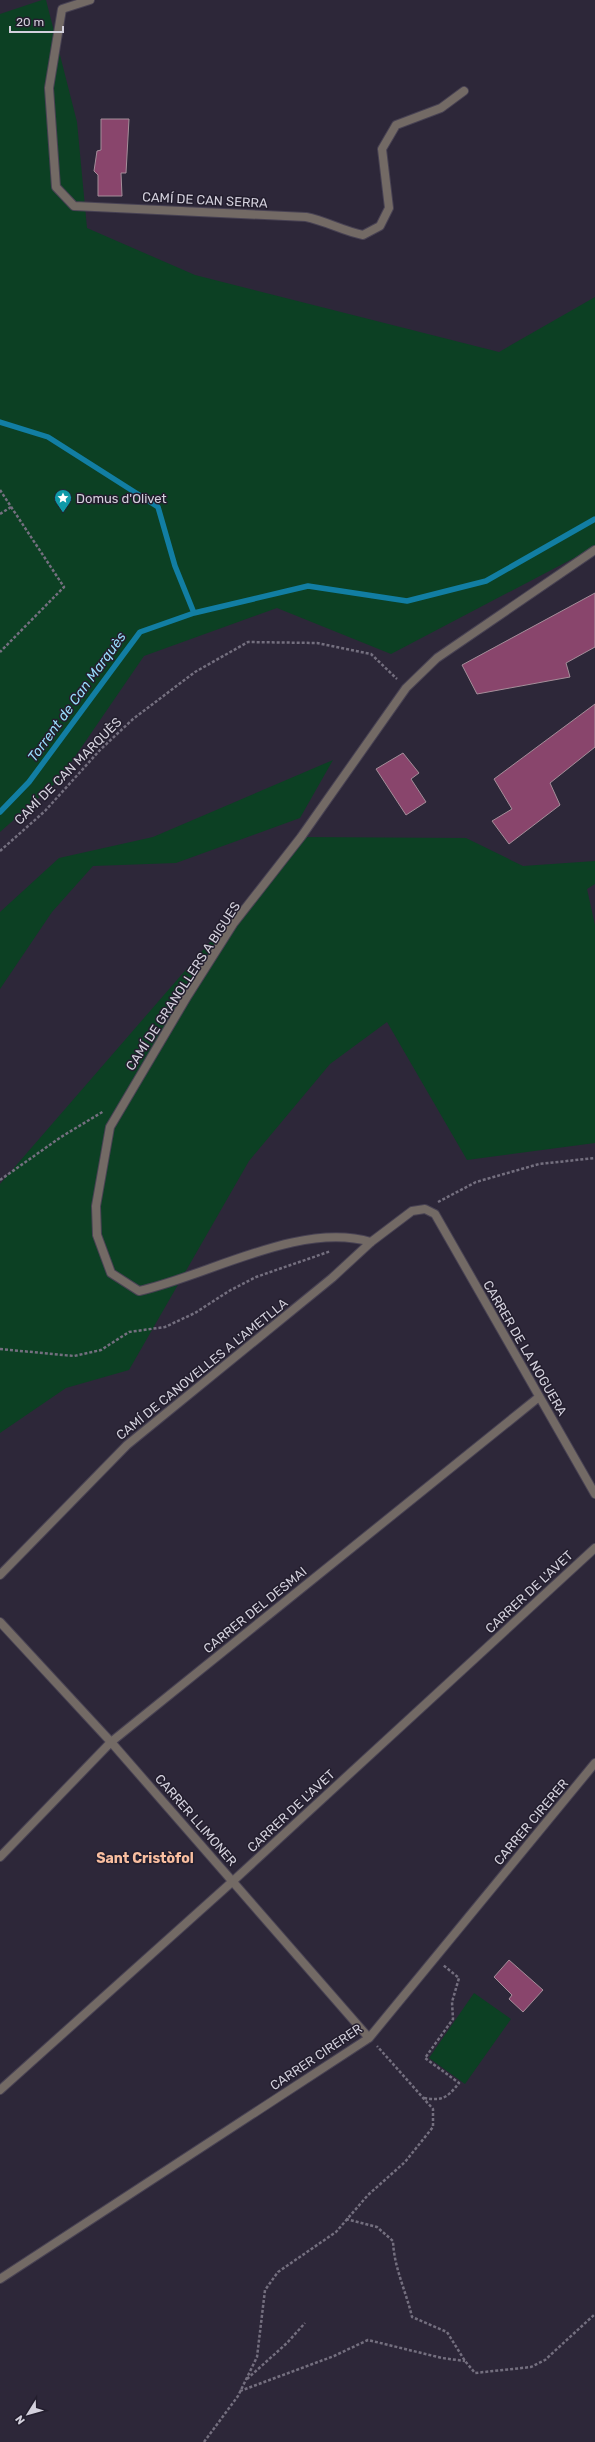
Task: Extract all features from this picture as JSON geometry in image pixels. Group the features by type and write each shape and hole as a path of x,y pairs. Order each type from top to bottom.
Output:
{"street":[{"name":"CAMÍ DE CAN SERRA","path":"90,0 62,9 49,88 56,187 74,206 306,217 324,221 344,231 363,235 380,226 389,208 382,149 396,125 441,108 464,91"},
{"name":"CAMÍ DE GRANOLLERS A BIGUES","path":"371,1242 353,1236 318,1237 277,1247 168,1285 139,1291 111,1273 96,1235 96,1206 110,1127 128,1093 233,924 301,837 406,688 437,658 595,550"},
{"name":"CAMÍ DE CANOVELLES A L'AMETLLA","path":"0,1575 127,1445 332,1278 371,1242 412,1211 425,1209"},
{"name":"CARRER DE LA NOGUERA","path":"425,1209 435,1214 595,1494"},
{"name":"CARRER DEL DESMAI","path":"0,1857 111,1742 539,1397"},
{"name":"CARRER DE L'AVET","path":"0,2090 233,1880 595,1548"},
{"name":"CARRER LLIMONER","path":"0,1622 111,1742 233,1880 369,2038"},
{"name":"CARRER CIRERER","path":"0,2280 369,2038 595,1763"}],"path":[{"path":"0,490 64,587 0,652"},
{"path":"0,514 12,507"},
{"name":"CAMÍ DE CAN MARQUÈS","path":"0,851 45,811 100,750 133,720 195,672 248,642 317,643 371,654 406,688"},
{"path":"0,1180 61,1137 110,1107"},
{"path":"425,1209 476,1182 539,1164 595,1158"},
{"path":"0,1349 74,1356 101,1350 129,1332 165,1327 195,1314 229,1291 256,1277 275,1269 306,1261 333,1250"},
{"path":"424,2098 439,2100 450,2094 459,2083 425,2058 453,2019 452,2002 459,1978 434,1958"},
{"path":"204,2442 240,2391 257,2357 265,2290 278,2272 336,2232 368,2195 405,2162 433,2127 433,2109 369,2038"},
{"path":"346,2219 377,2227 393,2241 393,2258 400,2270 401,2284 408,2301 412,2317 447,2332 465,2361 475,2373 531,2367 545,2360 595,2314"},
{"path":"245,2380 287,2342 305,2323"},
{"path":"240,2391 334,2356 368,2340 434,2356 465,2361"}],"green space":[{"path":"46,0 77,122 87,228 195,275 499,352 595,297 595,547 391,654 277,608 144,656 59,780 0,832 0,14"},
{"path":"333,760 300,818 176,863 93,866 52,912 0,989 0,912 59,858 153,837"},
{"path":"301,837 466,838 523,866 595,861 595,884 587,889 595,925 595,1143 467,1160 387,1022 330,1064 249,1161 129,1370 66,1388 0,1433 0,1184"},
{"path":"474,1993 511,2019 465,2084 429,2058"}],"building":[{"path":"101,119 129,119 126,173 121,173 122,196 98,196 98,175 94,171 97,151 101,150"},
{"path":"595,593 595,647 566,663 570,677 477,694 462,665"},
{"path":"595,704 595,747 550,783 560,805 509,844 492,821 512,809 494,779"},
{"path":"403,753 419,773 411,779 426,802 406,815 376,769"},
{"path":"509,1960 543,1990 523,2012 509,1999 512,1995 494,1977"}],"waterway":[{"path":"0,422 48,437 158,507 175,566 194,613"},
{"name":"Torrent de Can Marquès","path":"0,812 29,782 140,632 194,613 308,586 407,601 486,581 595,519"}],"place":[{"name":"Domus d'Olivet","path":"63,513"}],"district":[{"name":"Sant Cristòfol","path":"145,1858"}]}
